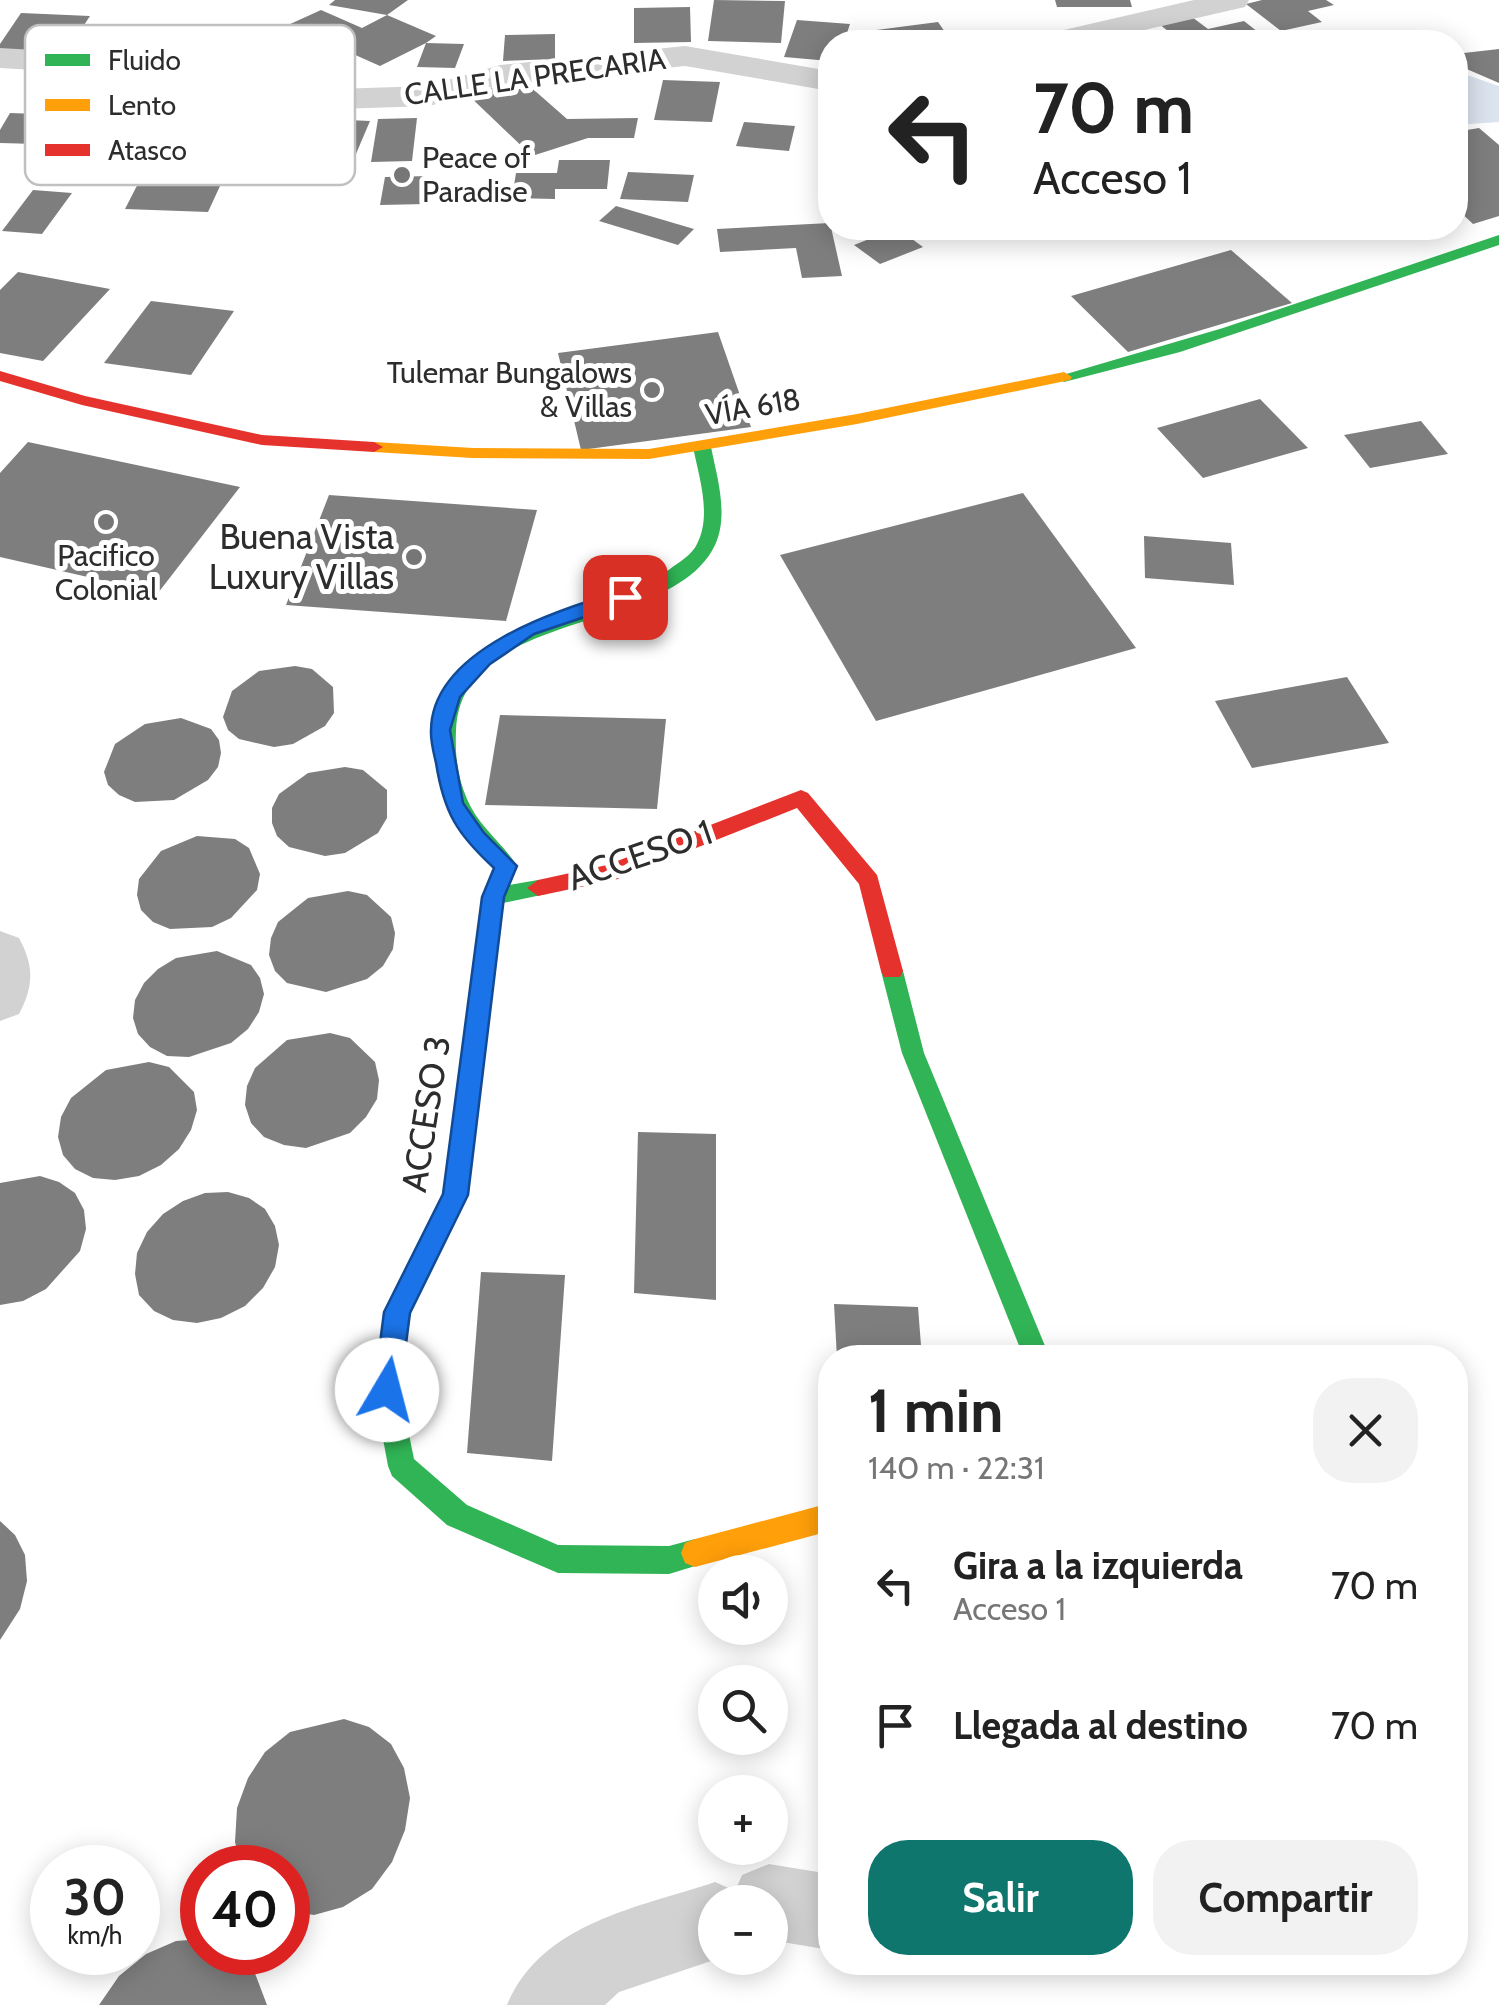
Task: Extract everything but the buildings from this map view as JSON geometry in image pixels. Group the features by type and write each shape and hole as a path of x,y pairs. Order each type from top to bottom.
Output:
{"street":[{"path":"1105,30 1234,0"},
{"name":"CALLE LA PRECARIA","path":"355,98 429,96 500,75 685,56 818,80"},
{"name":"CALLE LA PRECARIA","path":"0,58 25,59"},
{"name":"VÍA 618","path":"0,376 82,400 262,440 472,453 648,454 1125,364 1411,265 1499,240"},
{"path":"493,897 506,866 476,839 453,804 440,730 451,694 483,659 527,630 659,585 700,555 714,517 702,446"},
{"name":"ACCESO 1","path":"493,897 610,874 801,798 869,881 913,1052 1032,1345"},
{"name":"ACCESO 3","path":"493,897 455,1195 397,1312 387,1390 402,1466 456,1515 558,1559 670,1560 818,1520"},
{"path":"0,953 6,966 0,998"},
{"path":"788,1905 818,1910"},
{"path":"547,2005 595,1961 698,1926"}],"shaded area":[{"path":"1468,75 1499,86 1499,122 1468,124"}],"traffic: fast":[{"path":"1064,377 1229,331 1499,240"},
{"path":"538,888 493,897 506,866 473,829 458,803 445,757 447,710 466,675 498,650 538,630 667,581 698,557 706,545 712,518 702,447"},
{"path":"493,897 455,1195 397,1312 387,1390 402,1466 457,1515 558,1559 669,1560 695,1553"},
{"path":"892,971 913,1053 1032,1345"}],"traffic: slow":[{"path":"374,447 473,453 649,454 857,419 1064,377"},
{"path":"695,1553 818,1520"}],"traffic: jam":[{"path":"0,376 82,400 262,440 374,447"},
{"path":"538,888 610,873 801,798 869,881 892,971"}],"place":[{"name":"Peace of Paradise","path":"402,175"},
{"name":"Tulemar Bungalows & Villas","path":"652,390"},
{"name":"Pacifico Colonial","path":"106,522"},
{"name":"Buena Vista Luxury Villas","path":"414,557"}],"route":[{"path":"387,1390 397,1312 455,1195 493,897 506,866 476,839 453,804 440,730 451,694 483,659 527,630 625,597"}]}
